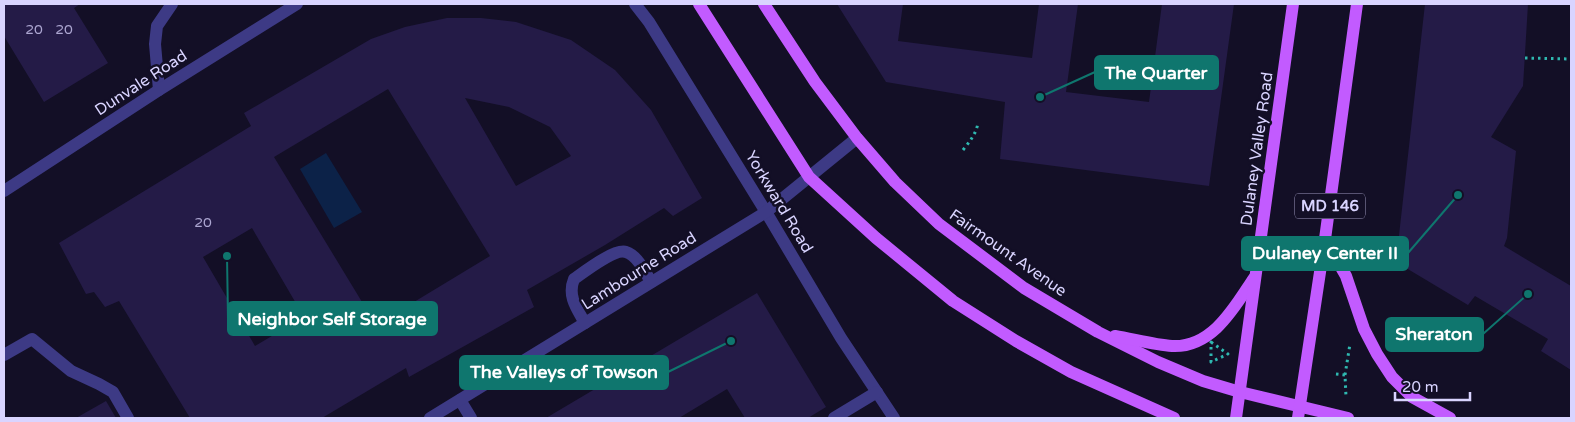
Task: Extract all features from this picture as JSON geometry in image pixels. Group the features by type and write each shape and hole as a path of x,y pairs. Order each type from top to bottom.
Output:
{"main road":[{"path":"699,4 809,177 876,238 953,302 1016,341 1071,372 1174,418"},
{"name":"Fairmount Avenue","path":"764,4 815,82 857,138 895,182 939,224 1024,288 1098,332 1158,362 1203,381 1299,413 1348,418"},
{"name":"Dulaney Valley Road","path":"1236,418 1293,4"},
{"name":"MD 146","path":"1299,413 1326,239 1357,4"},
{"path":"1326,239 1346,276 1364,329 1392,377 1412,397 1450,418"},
{"path":"1098,332 1172,346 1193,342 1212,332 1223,322 1256,276"}],"street":[{"path":"159,90 155,44 157,26 172,4"},
{"name":"Dunvale Road","path":"4,191 293,4"},
{"name":"Yorkward Road","path":"635,4 649,22 841,338 894,418"},
{"name":"Lambourne Road","path":"430,418 766,212 857,138"},
{"path":"585,323 572,299 571,285 574,278 612,254 620,251 627,252 639,261 651,282"},
{"path":"4,355 32,339 71,371 113,392 128,418"},
{"path":"834,418 877,392"},
{"path":"460,400 471,418"}],"path":[{"path":"1525,58 1571,59"},
{"path":"963,150 973,136 978,123"},
{"path":"1346,397 1345,375 1350,342"},
{"path":"1336,374 1345,375"}],"water":[{"path":"326,153 362,212 334,228 300,169"}],"building":[{"path":"4,4 80,4 74,8 108,63 44,102 4,36"},
{"path":"837,4 903,4 898,41 1032,58 1039,4 1078,4 1066,92 1149,102 1162,4 1234,4 1209,186 1000,159 1005,102 886,82"},
{"path":"1425,4 1528,4 1523,86 1491,137 1516,151 1507,238 1504,246 1571,286 1571,370 1541,351 1548,339 1475,296 1468,305 1396,262"},
{"path":"447,18 481,18 516,22 571,40 615,70 651,110 702,198 673,216 664,208 527,290 534,307 409,377 406,368 322,418 190,418 119,301 105,307 94,292 86,294 59,243 251,126 244,113 371,39 405,27","holes":["388,89 490,256 376,325 274,157","465,98 509,107 550,127 571,156 516,186","252,228 304,317 255,346 203,257"]},
{"path":"757,293 826,407 808,418 745,418 727,389 679,418 546,418"},
{"path":"106,401 116,418 76,418"}],"place":[{"name":"The Quarter","path":"1040,97"},
{"name":"Dulaney Center II","path":"1458,195"},
{"name":"Neighbor Self Storage","path":"227,256"},
{"name":"Sheraton","path":"1528,294"},
{"name":"The Valleys of Towson","path":"731,341"}]}
